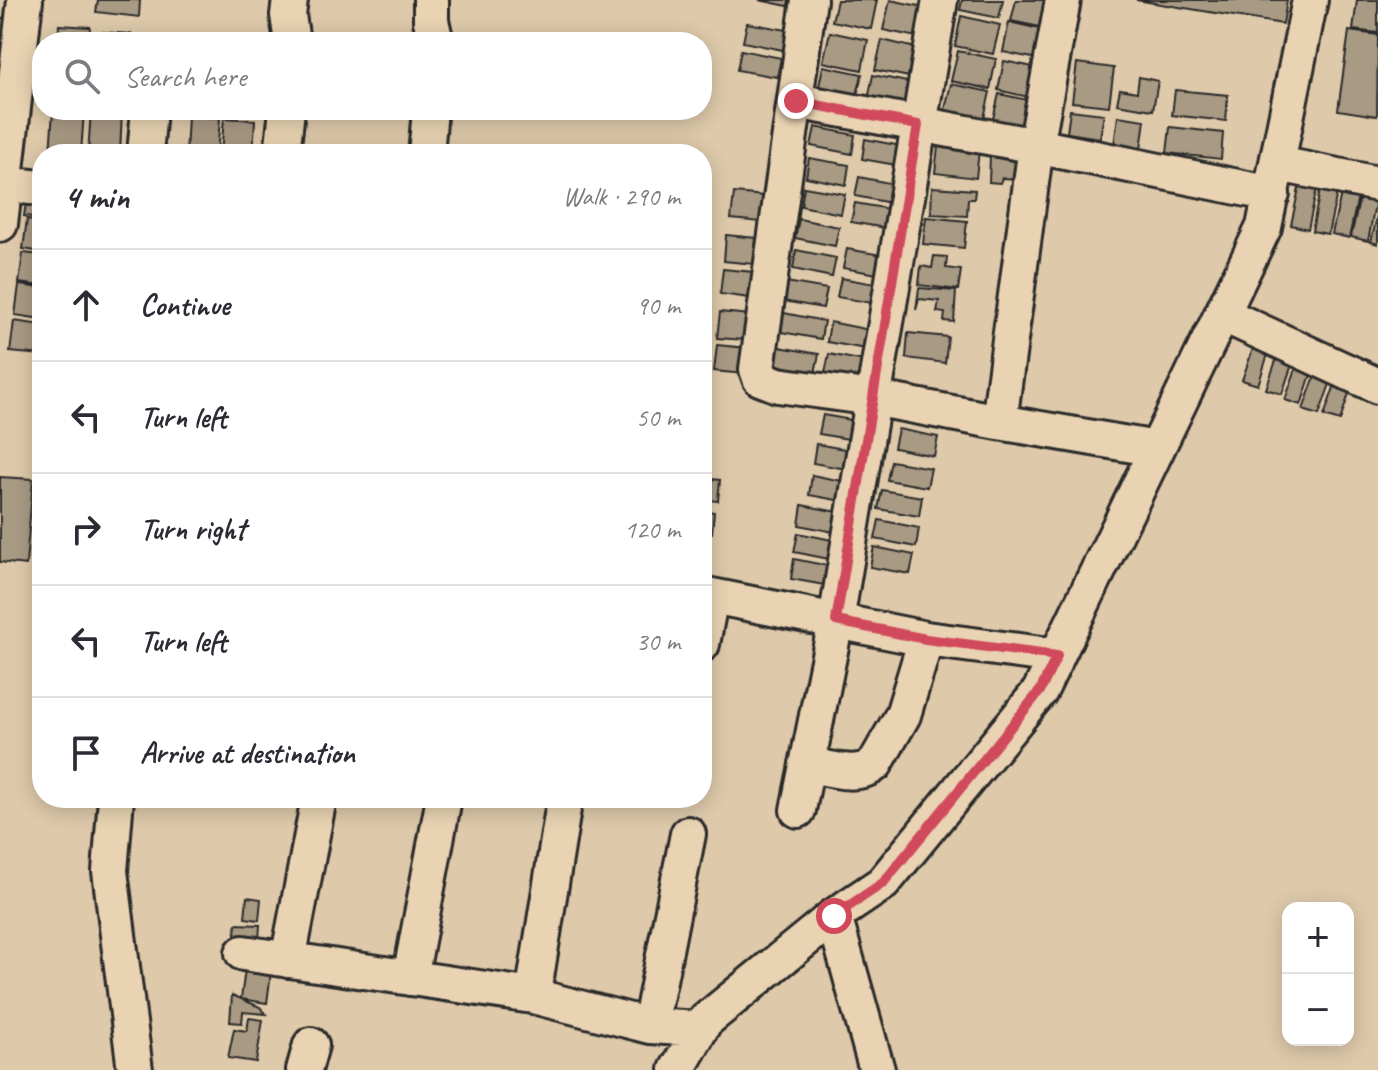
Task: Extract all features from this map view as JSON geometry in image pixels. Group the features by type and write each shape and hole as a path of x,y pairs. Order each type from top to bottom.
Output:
{"street":[{"path":"0,224 2,184 25,0"},
{"path":"290,0 291,32"},
{"path":"431,0 434,32"},
{"path":"809,0 757,369 760,378 778,385 873,398 1157,449"},
{"path":"798,810 836,621 940,0"},
{"path":"999,422 1036,146 1063,0"},
{"path":"677,1070 705,1021 834,916 883,883 1040,691 1264,227 1310,0"},
{"path":"796,101 1036,146 1275,179 1378,184"},
{"path":"146,144 148,120"},
{"path":"283,144 286,120"},
{"path":"427,144 429,120"},
{"path":"2,184 32,187"},
{"path":"1222,314 1378,386"},
{"path":"712,596 926,639 1057,656"},
{"path":"807,764 855,772 875,764 905,709 926,639"},
{"path":"115,808 110,871 135,1070"},
{"path":"288,960 317,808"},
{"path":"410,978 442,808"},
{"path":"533,996 563,809"},
{"path":"650,1026 688,834"},
{"path":"834,916 877,1070"},
{"path":"243,953 533,996 650,1026 699,1029"}],"building":[{"path":"98,0 140,0 139,17 96,12"},
{"path":"759,0 789,0 788,6"},
{"path":"837,0 877,0 871,29 832,21"},
{"path":"890,0 929,8 922,38 883,30"},
{"path":"962,0 1003,0 999,18 960,10"},
{"path":"1016,0 1056,0 1050,29 1011,21"},
{"path":"1136,0 1287,0 1283,24"},
{"path":"1357,0 1378,0 1378,33 1353,30"},
{"path":"961,16 1000,25 993,54 955,46"},
{"path":"0,18 17,20 0,78"},
{"path":"1009,22 1048,31 1042,60 1003,52"},
{"path":"747,23 787,30 783,50 743,42"},
{"path":"59,25 90,27 90,32 59,32"},
{"path":"1349,31 1378,35 1377,116 1338,110"},
{"path":"830,32 868,40 862,70 823,62"},
{"path":"882,40 920,49 914,78 875,70"},
{"path":"741,50 781,58 777,77 737,70"},
{"path":"958,51 996,59 990,89 951,81"},
{"path":"1004,61 1043,69 1037,99 998,90"},
{"path":"1077,63 1114,68 1109,106 1072,102"},
{"path":"823,66 862,74 855,104 817,96"},
{"path":"873,75 912,83 906,113 867,104"},
{"path":"1139,77 1158,81 1153,110 1117,104 1120,89 1137,92"},
{"path":"951,84 990,92 983,122 944,113"},
{"path":"1175,90 1228,95 1226,121 1172,115"},
{"path":"999,94 1037,102 1031,132 992,123"},
{"path":"1070,110 1104,114 1100,138 1067,133"},
{"path":"1118,116 1145,120 1141,149 1114,145"},
{"path":"52,120 83,120 82,144 51,144"},
{"path":"90,120 122,120 120,144 89,144"},
{"path":"188,120 220,120 218,144 187,144"},
{"path":"224,120 255,120 254,144 222,144"},
{"path":"815,127 855,135 852,154 811,146"},
{"path":"1170,127 1223,133 1221,159 1167,153"},
{"path":"865,139 906,147 902,166 862,159"},
{"path":"938,146 979,150 976,178 935,173"},
{"path":"990,156 1018,157 1017,179 1002,178 1000,183 989,182"},
{"path":"809,158 849,165 846,185 806,177"},
{"path":"859,177 899,185 896,204 855,196"},
{"path":"1301,179 1318,183 1308,229 1291,225"},
{"path":"1321,185 1338,188 1328,234 1312,231"},
{"path":"804,187 845,194 841,214 801,206"},
{"path":"932,187 975,190 974,199 968,199 967,216 931,214"},
{"path":"1342,189 1359,192 1349,238 1332,234"},
{"path":"28,190 32,191 32,217 24,216"},
{"path":"1361,192 1377,195 1368,241 1351,237"},
{"path":"734,193 764,196 761,222 731,219"},
{"path":"855,203 895,210 891,229 851,222"},
{"path":"1378,212 1378,244 1371,242"},
{"path":"926,217 967,221 964,248 923,244"},
{"path":"27,219 32,220 32,250 23,249"},
{"path":"799,219 839,227 835,246 795,238"},
{"path":"726,235 756,238 754,264 724,261"},
{"path":"847,249 887,256 883,275 843,268"},
{"path":"796,250 836,258 832,277 793,269"},
{"path":"23,253 32,254 32,285 19,283"},
{"path":"934,256 947,257 946,268 961,270 958,290 919,285 921,266 932,268"},
{"path":"723,269 753,272 750,298 720,294"},
{"path":"841,278 881,285 878,304 837,297"},
{"path":"786,282 827,289 823,308 783,301"},
{"path":"19,285 32,287 32,318 15,315"},
{"path":"919,288 956,291 954,322 944,321 945,313 937,312 939,301 919,299 916,310"},
{"path":"720,312 750,315 747,340 717,338"},
{"path":"784,313 824,321 821,339 781,332"},
{"path":"14,321 32,324 32,354 10,352"},
{"path":"830,322 870,330 866,349 827,342"},
{"path":"908,333 948,337 945,363 906,358"},
{"path":"1255,343 1270,348 1258,385 1242,380"},
{"path":"717,345 747,348 744,374 714,371"},
{"path":"779,347 819,354 815,373 775,366"},
{"path":"1279,352 1294,358 1282,394 1266,389"},
{"path":"829,354 869,362 865,381 825,373"},
{"path":"1298,363 1313,368 1301,405 1285,400"},
{"path":"1316,373 1332,378 1319,415 1303,410"},
{"path":"1337,379 1352,384 1340,421 1324,416"},
{"path":"823,415 863,422 860,441 819,434"},
{"path":"898,429 938,437 934,456 894,448"},
{"path":"816,444 856,451 852,470 813,463"},
{"path":"891,461 931,468 927,487 887,480"},
{"path":"812,475 852,483 848,502 809,495"},
{"path":"0,477 32,479 26,565 0,562"},
{"path":"712,479 720,480 718,501 712,500"},
{"path":"882,490 922,497 919,516 878,509"},
{"path":"802,505 842,513 839,533 799,525"},
{"path":"879,520 919,528 916,547 875,539"},
{"path":"798,533 837,541 834,560 794,552"},
{"path":"874,547 914,555 910,574 870,567"},
{"path":"794,559 834,567 830,586 791,579"},
{"path":"247,897 261,899 259,920 245,918"},
{"path":"236,924 260,925 259,939 235,938"},
{"path":"272,965 267,1003 241,999 245,969"},
{"path":"232,995 260,1007 266,1014 243,1012 242,1023 230,1022"},
{"path":"249,1018 263,1020 256,1062 228,1058 234,1029 247,1031"}],"route":[{"path":"796,101 918,125 836,621 926,639 1057,656 1040,691 883,883 834,916"}]}
